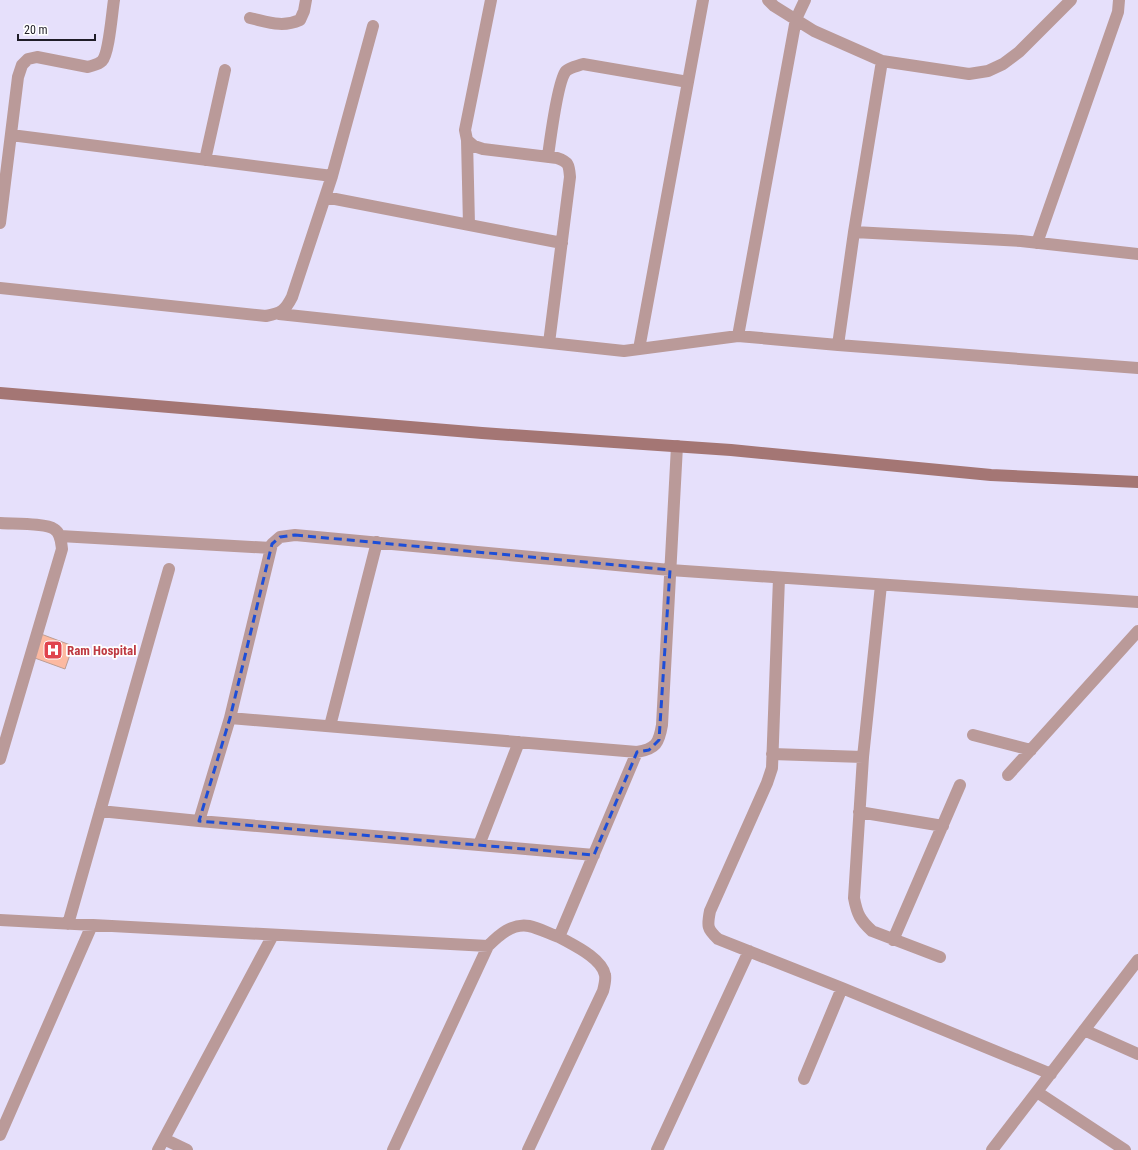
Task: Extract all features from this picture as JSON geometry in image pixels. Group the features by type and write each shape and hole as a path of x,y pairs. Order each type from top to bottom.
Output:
{"street":[{"path":"0,223 18,77 22,65 28,59 37,57 88,66 96,65 103,60 107,50 114,0"},
{"path":"250,18 279,24 291,24 300,20 304,11 306,0"},
{"path":"469,225 467,140 465,130 491,0"},
{"path":"638,349 688,82 701,0"},
{"path":"768,0 774,6 814,31 882,61 969,74 988,71 1003,64 1019,52 1071,0"},
{"path":"738,336 796,19 805,0"},
{"path":"1037,243 1118,12 1119,0"},
{"path":"279,314 287,307 292,297 332,176 373,26"},
{"path":"838,345 854,232 882,61"},
{"path":"548,156 561,83 566,71 574,66 583,64 688,82"},
{"path":"205,160 225,70"},
{"path":"11,135 332,176"},
{"path":"467,140 474,146 483,149 548,156 565,161 569,167 570,177 549,343"},
{"path":"325,197 562,243"},
{"path":"854,232 1037,243 1138,254"},
{"path":"0,288 266,316 279,314 624,351 738,336 1138,368"},
{"path":"0,392 482,433 739,451 991,475 1138,482"},
{"path":"230,718 637,752 649,750 659,740 662,725 677,446"},
{"path":"0,523 44,525 54,529 60,536 62,549 0,759"},
{"path":"199,821 230,718 272,544 280,537 295,535 670,570 1138,602"},
{"path":"60,536 271,548"},
{"path":"330,726 377,542"},
{"path":"68,924 169,568"},
{"path":"779,578 772,768 767,783 710,911 708,921 710,932 718,939 1051,1074"},
{"path":"881,585 863,757 854,898 857,913 863,923 872,931 940,958"},
{"path":"1008,775 1138,631"},
{"path":"973,735 1031,750"},
{"path":"479,844 519,742"},
{"path":"559,938 637,752"},
{"path":"772,754 863,757"},
{"path":"894,940 960,785"},
{"path":"100,811 594,855"},
{"path":"859,812 943,826"},
{"path":"0,920 488,946"},
{"path":"0,1135 92,925"},
{"path":"393,1150 488,946 499,935 512,928 528,926 559,938 590,955 601,965 606,976 603,991 528,1150"},
{"path":"187,1150 161,1145 273,935"},
{"path":"657,1150 749,951"},
{"path":"992,1150 1138,960"},
{"path":"804,1079 842,988"},
{"path":"1084,1030 1138,1054"},
{"path":"1037,1092 1125,1150"}],"highlighted area":[{"path":"295,535 670,570 659,740 649,750 637,752 594,855 199,821 230,718 272,544 280,537"}],"building":[{"path":"41,634 73,646 65,669 32,657"}],"place":[{"name":"Ram Hospital","path":"53,650"}]}
